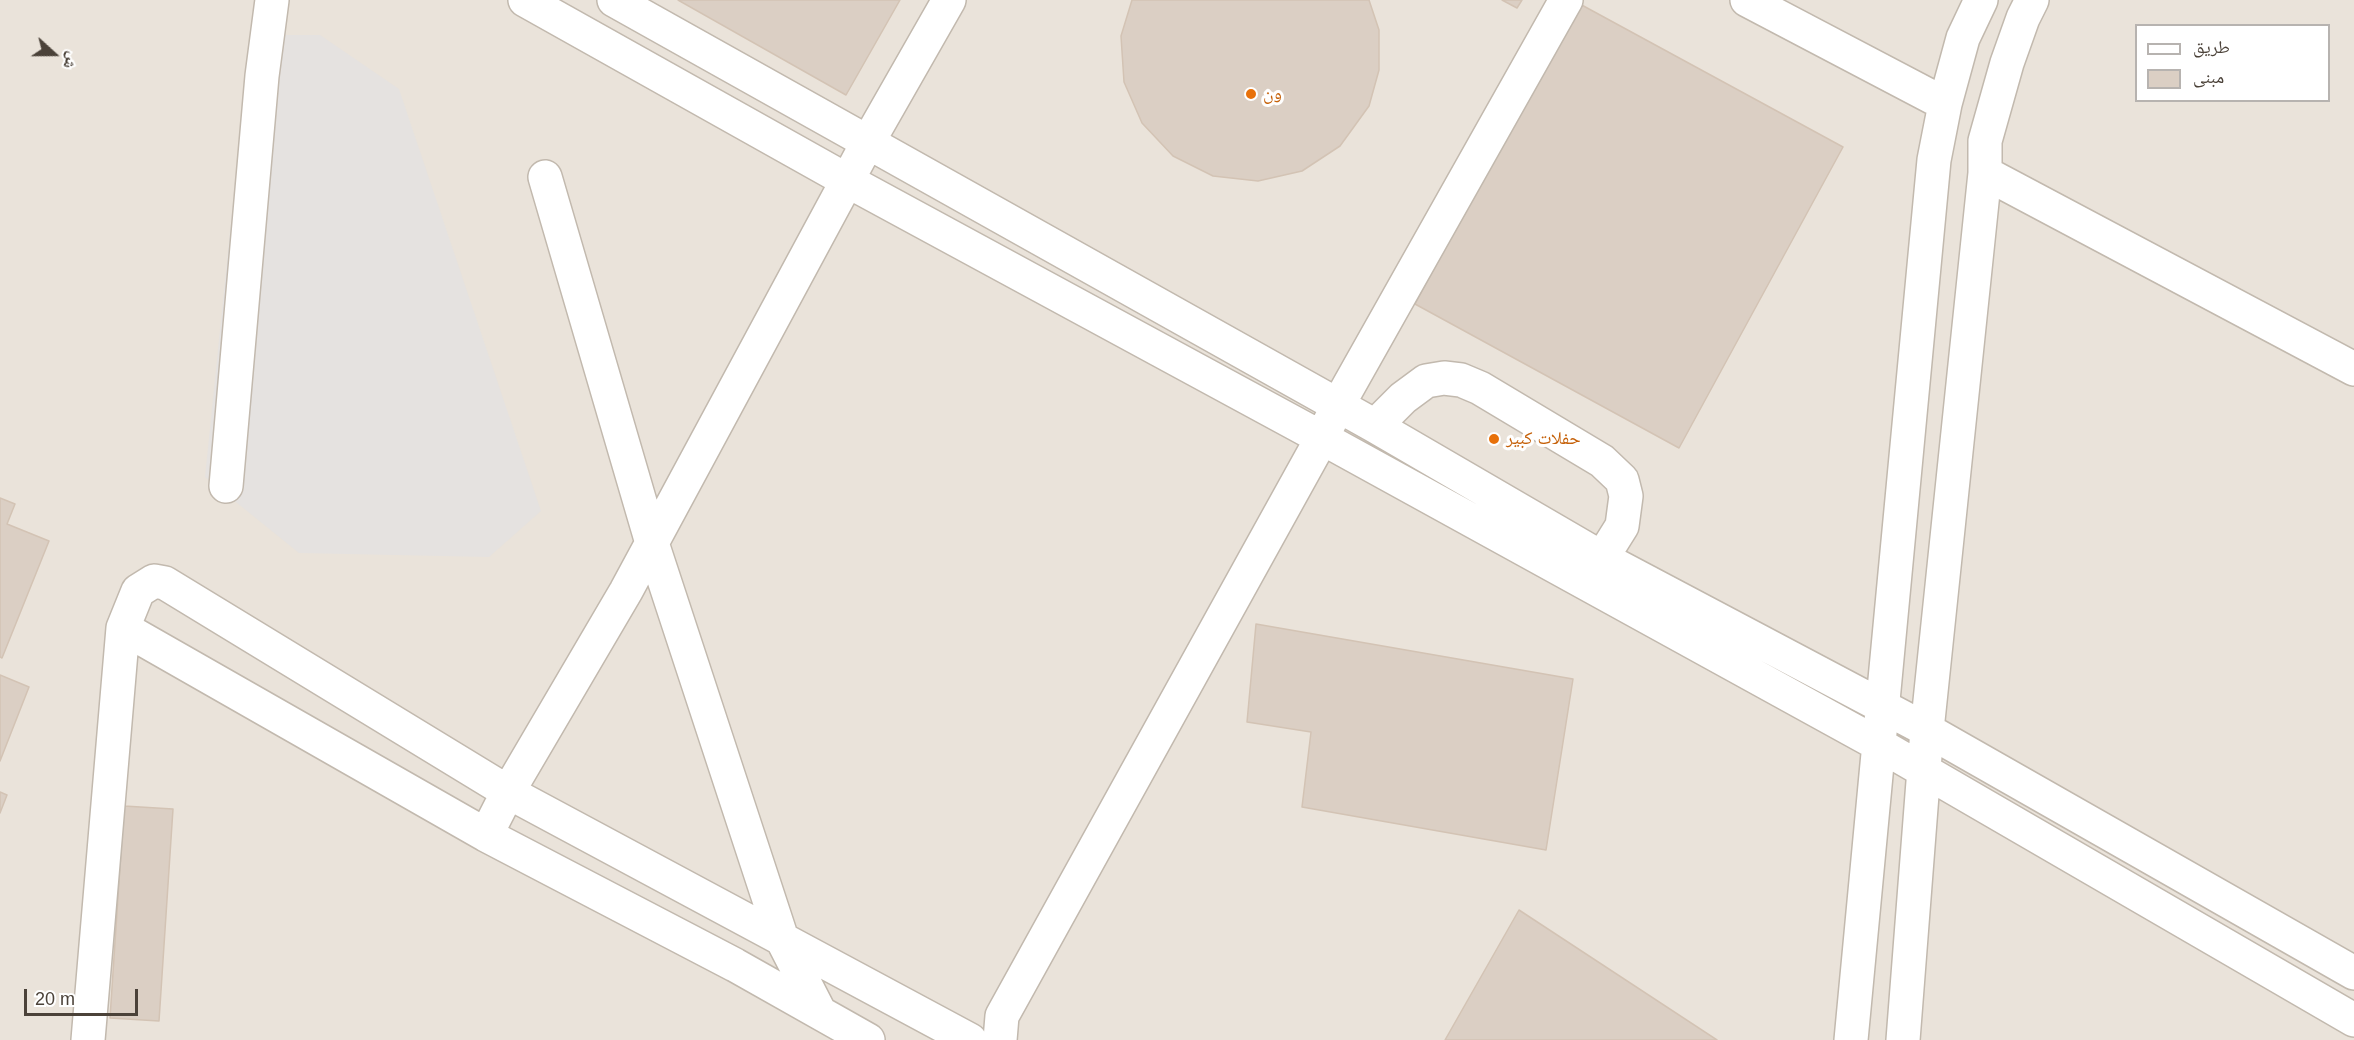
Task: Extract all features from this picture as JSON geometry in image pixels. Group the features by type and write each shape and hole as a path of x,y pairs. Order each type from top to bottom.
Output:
{"street":[{"path":"226,486 262,75 272,0"},
{"path":"525,0 848,181 1323,438 1878,744 2354,1020"},
{"path":"614,0 1338,405 1602,558 1882,705 2354,973"},
{"path":"486,835 508,792 626,591 868,142 949,0"},
{"path":"1000,1040 1002,1016 1323,438 1338,405 1566,0"},
{"path":"1747,0 1945,105"},
{"path":"1851,1040 1934,160 1945,105 1963,38 1981,0"},
{"path":"1903,1040 1927,730 1984,173 1985,141 1994,104 2023,18 2032,0"},
{"path":"1984,173 2354,369"},
{"path":"545,177 652,543 782,939 820,1013"},
{"path":"1375,426 1403,398 1426,381 1444,378 1461,380 1490,394 1602,461 1622,480 1626,496 1622,526 1602,558"},
{"path":"88,1040 123,628 138,591 154,581 165,583 508,792 970,1040"},
{"path":"123,628 486,835 735,965 867,1040"}],"shaded area":[{"path":"0,0 2354,0 2354,1040 0,1040"},
{"path":"250,35 320,35 399,89 541,511 489,557 299,553 205,477"}],"building":[{"path":"678,0 900,0 846,95"},
{"name":"ون","path":"1132,0 1369,0 1379,30 1379,70 1369,106 1340,146 1302,171 1258,181 1213,176 1173,156 1142,123 1124,82 1121,36"},
{"path":"1502,0 1522,0 1517,8"},
{"path":"1578,3 1843,147 1679,448 1415,304"},
{"path":"0,498 15,504 7,524 49,541 2,658 0,657"},
{"path":"1256,624 1573,679 1546,850 1302,807 1311,732 1247,722"},
{"path":"0,675 29,687 0,761"},
{"path":"0,792 7,795 0,813"},
{"path":"124,806 173,809 159,1021 110,1018"},
{"path":"1519,910 1717,1040 1445,1040"}],"place":[{"name":"ون","path":"1251,94"},
{"name":"حفلات کبیر","path":"1494,439"}]}
